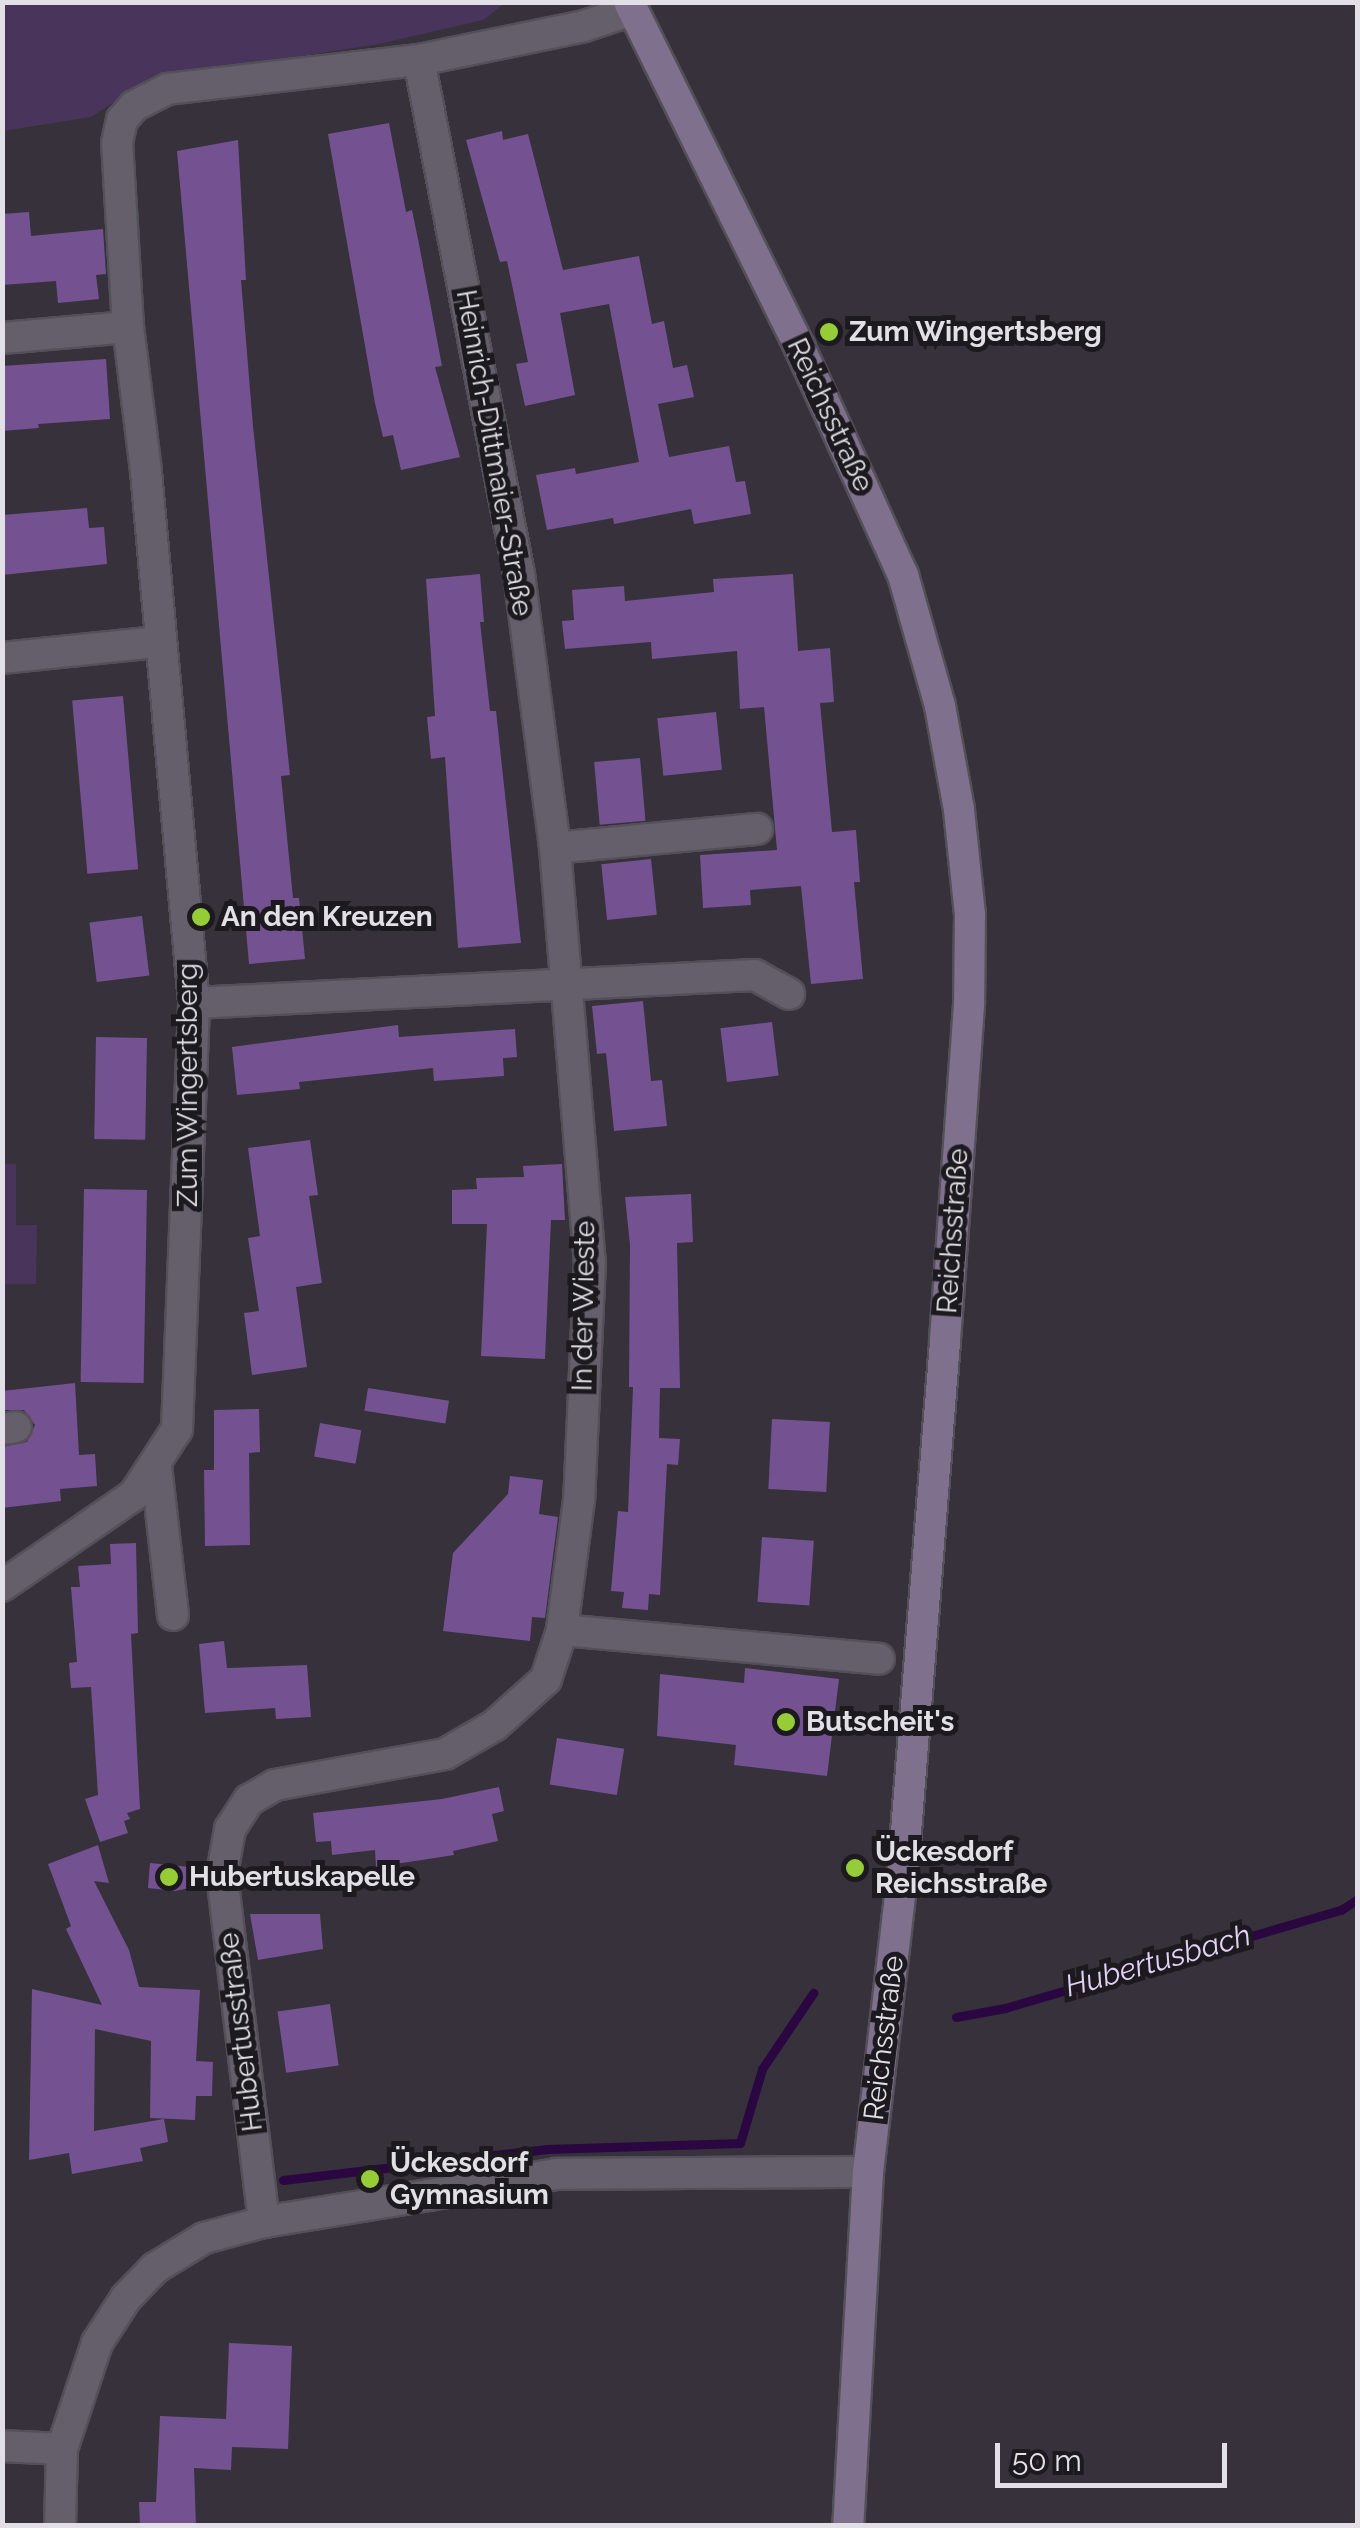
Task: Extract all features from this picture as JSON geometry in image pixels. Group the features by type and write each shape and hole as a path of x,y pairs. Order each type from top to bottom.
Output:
{"main road":[{"name":"Reichsstraße","path":"631,6 799,346 903,576 940,706 961,827 970,914 964,1088 903,1870 868,2172 848,2526"}],"street":[{"name":"Zum Wingertsberg","path":"2,1586 134,1495 177,1429 194,1003 158,642 146,471 128,328 116,143 122,120 134,106 168,89 419,60 584,26 631,6"},
{"name":"Heinrich-Dittmaier-Straße","path":"419,60 520,574 555,848 565,983"},
{"path":"2,338 128,328"},
{"path":"2,658 158,642"},
{"path":"555,848 757,829"},
{"path":"194,1003 755,976 788,994"},
{"name":"In der Wieste","path":"562,1630 579,1500 590,1261 565,983"},
{"path":"156,1466 173,1615"},
{"path":"562,1630 879,1659"},
{"name":"Hubertusstraße","path":"264,2222 222,1874 230,1830 249,1800 276,1785 445,1754 496,1724 546,1679 562,1630"},
{"path":"60,2526 62,2449 97,2343 126,2298 155,2268 204,2238 264,2222 556,2174 868,2172"},
{"path":"2,2446 62,2449"}],"shaded area":[{"path":"3,3 505,3 483,20 379,44 149,80 91,117 3,131"},
{"path":"3,1164 16,1164 16,1225 37,1225 36,1284 3,1284"}],"building":[{"path":"389,123 406,212 412,210 442,366 435,367 460,457 401,470 393,435 383,437 375,403 328,134"},
{"path":"502,131 503,140 528,134 563,270 639,256 652,324 664,321 673,368 687,365 694,397 658,404 669,457 729,446 736,482 745,481 751,514 694,524 691,509 614,524 613,518 547,530 536,475 575,468 576,474 639,462 609,304 560,313 575,395 525,406 516,364 528,362 507,261 500,262 466,140"},
{"path":"238,140 246,280 241,280 290,775 281,776 293,898 299,898 305,959 249,964 177,151"},
{"path":"29,212 31,236 103,229 106,274 96,275 99,299 58,303 56,281 2,285 2,214"},
{"path":"106,359 110,419 2,431 2,366"},
{"path":"87,508 89,528 104,527 107,564 2,575 2,515"},
{"path":"480,574 484,622 480,622 490,711 496,711 521,943 458,948 445,757 431,759 427,717 435,716 426,579"},
{"path":"793,574 798,651 830,648 834,702 820,703 832,832 856,830 860,882 854,882 863,979 811,984 801,886 750,890 751,905 703,908 700,855 777,850 764,707 740,709 737,651 652,659 651,642 565,649 562,621 574,620 572,590 624,586 625,601 714,592 713,579"},
{"path":"123,696 138,869 87,874 72,700"},
{"path":"716,712 722,770 663,776 657,718"},
{"path":"640,758 645,821 600,825 594,762"},
{"path":"651,859 657,915 607,920 601,864"},
{"path":"142,916 149,976 97,982 89,922"},
{"path":"643,1001 651,1081 662,1080 667,1126 614,1131 606,1053 597,1054 592,1006"},
{"path":"772,1022 779,1076 727,1082 720,1028"},
{"path":"398,1025 399,1037 515,1029 517,1057 503,1058 504,1076 434,1081 433,1068 299,1082 300,1089 237,1095 232,1047"},
{"path":"96,1037 147,1038 145,1140 94,1139"},
{"path":"310,1140 318,1195 309,1196 322,1283 296,1287 307,1367 252,1375 244,1313 259,1311 248,1238 260,1236 248,1148"},
{"path":"562,1164 565,1220 551,1220 545,1359 481,1356 487,1224 452,1224 452,1190 477,1189 476,1178 524,1177 523,1166"},
{"path":"84,1189 147,1190 144,1383 81,1382"},
{"path":"691,1194 693,1242 677,1243 680,1388 660,1388 659,1438 680,1439 678,1465 667,1464 660,1595 649,1594 648,1610 622,1608 624,1592 611,1591 618,1511 628,1512 633,1387 629,1387 630,1245 625,1197"},
{"path":"75,1383 79,1455 95,1454 97,1486 60,1489 61,1501 2,1508 2,1447 27,1442 35,1425 24,1410 2,1410 2,1391"},
{"path":"368,1388 449,1401 445,1424 364,1411"},
{"path":"259,1409 260,1452 249,1453 250,1545 205,1546 204,1470 214,1470 214,1410"},
{"path":"772,1419 830,1422 826,1492 768,1489"},
{"path":"320,1423 361,1430 355,1464 314,1456"},
{"path":"510,1476 543,1480 539,1514 558,1517 545,1618 532,1617 530,1641 443,1631 453,1553 508,1494"},
{"path":"762,1537 814,1541 809,1605 757,1602"},
{"path":"136,1543 138,1633 131,1634 140,1809 127,1813 130,1819 124,1821 128,1833 100,1842 85,1799 98,1795 91,1687 71,1688 69,1663 77,1662 71,1587 80,1587 78,1566 111,1564 110,1544"},
{"path":"224,1641 227,1668 307,1665 311,1717 276,1719 275,1708 205,1713 199,1644"},
{"name":"Butscheit's","path":"745,1668 839,1679 827,1776 734,1765 736,1745 657,1736 660,1674 744,1683"},
{"path":"557,1738 624,1749 617,1795 550,1784"},
{"path":"499,1787 504,1811 492,1814 498,1841 453,1851 454,1855 376,1867 375,1850 332,1855 331,1841 316,1842 313,1813 442,1799"},
{"path":"98,1845 109,1883 94,1881 129,1950 139,1987 200,1990 196,2061 213,2062 212,2096 196,2096 195,2120 150,2118 151,2041 95,2029 94,2131 164,2119 168,2142 140,2148 143,2161 72,2174 69,2153 29,2160 32,1989 102,2005 66,1929 71,1926 48,1864"},
{"name":"Hubertuskapelle","path":"150,1863 190,1867 189,1888 148,1888"},
{"path":"250,1914 320,1914 323,1949 258,1960"},
{"path":"330,2004 339,2065 286,2073 278,2011"},
{"path":"229,2343 292,2346 288,2449 232,2447 231,2470 194,2468 196,2526 140,2526 139,2502 156,2502 160,2416 226,2419"}],"waterway":[{"name":"Hubertusbach","path":"956,2017 1005,2008 1341,1910 1358,1899"},
{"name":"Hubertusbach","path":"283,2180 547,2149 740,2143 762,2069 813,1993"}],"place":[{"name":"Zum Wingertsberg","path":"829,332"},
{"name":"An den Kreuzen","path":"201,917"},
{"name":"Butscheit's","path":"786,1722"},
{"name":"Ückesdorf Reichsstraße","path":"855,1868"},
{"name":"Hubertuskapelle","path":"169,1877"},
{"name":"Ückesdorf Gymnasium","path":"370,2179"}]}
